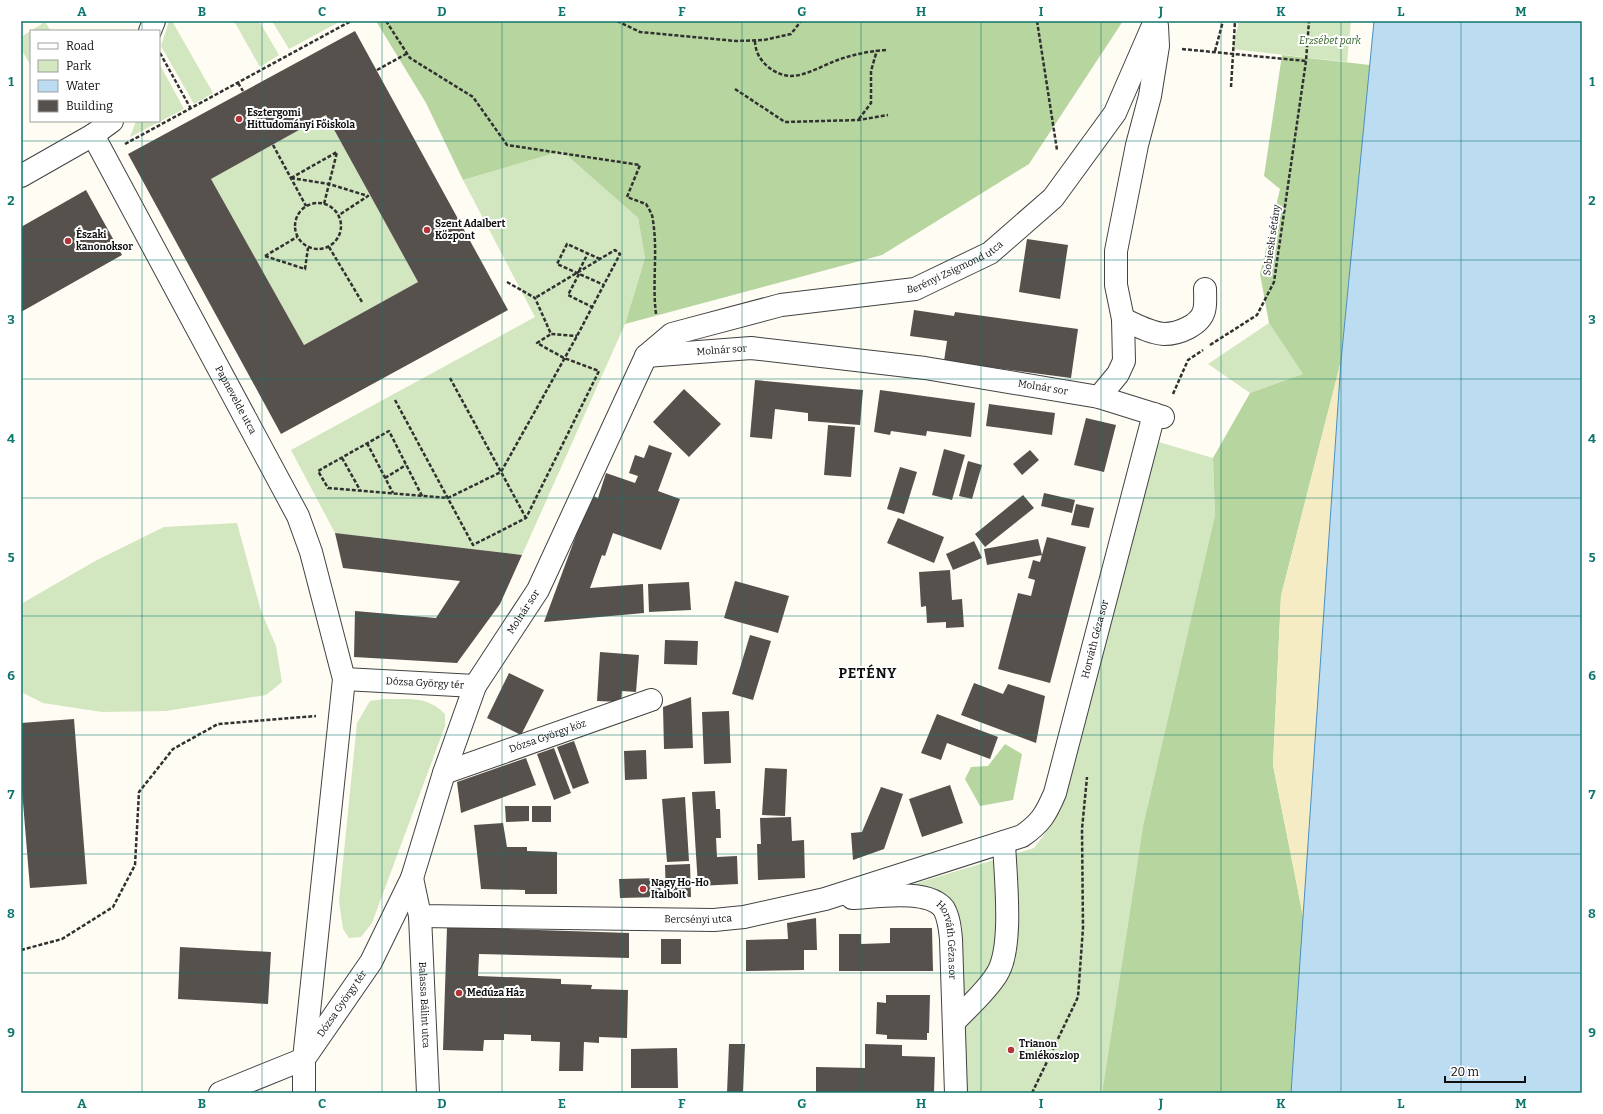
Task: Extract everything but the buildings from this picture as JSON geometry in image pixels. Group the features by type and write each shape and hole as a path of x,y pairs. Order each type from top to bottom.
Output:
{"street":[{"path":"1099,397 1118,374 1124,361 1123,319 1116,285 1116,251 1136,152 1150,96 1158,46 1156,21"},
{"name":"Berényi Zsigmond utca","path":"646,356 672,334 781,305 915,289 990,254 1053,198 1115,113 1156,21"},
{"path":"21,176 93,135 111,122"},
{"name":"Papnevelde utca","path":"93,135 298,516 311,552 344,679"},
{"path":"1123,319 1146,330 1164,334 1184,329 1199,321 1205,310 1205,289"},
{"name":"Molnár sor","path":"475,686 538,590 646,356 751,348 925,368 1099,397 1159,415"},
{"name":"Horváth Géza sor","path":"1004,842 1022,836 1035,827 1046,814 1055,793 1159,415"},
{"name":"Dózsa György tér","path":"344,679 475,686 444,773 412,878 371,962 304,1059 344,679"},
{"name":"Dózsa György köz","path":"444,773 651,700"},
{"path":"954,1022 985,991 998,972 1004,951 1007,926 1004,842"},
{"name":"Bercsényi utca","path":"420,916 714,920 744,917 825,899 1004,842"},
{"path":"412,878 420,916"},
{"name":"Horváth Géza sor","path":"825,899 913,896 926,898 937,902 948,918 950,932 956,1093"},
{"name":"Balassa Bálint utca","path":"420,916 428,1093"},
{"path":"220,1093 304,1059 304,1093"}],"path":[{"path":"104,156 351,21"},
{"path":"386,21 406,54 473,98 507,145 640,165 627,197 646,204 653,220 655,259 654,297 656,318 662,327 672,334"},
{"path":"617,21 640,32 736,41 754,41 791,34 802,21"},
{"path":"1037,21 1058,154"},
{"path":"1215,52 1223,21"},
{"path":"1232,86 1235,21"},
{"name":"Sobieski sétány","path":"1159,415 1188,360 1257,315 1274,282 1306,61 1309,21"},
{"path":"754,41 755,49 762,62 776,71 791,76 813,70 851,56 877,50 886,50"},
{"path":"1186,49 1306,61"},
{"path":"859,120 871,103 871,71 877,50"},
{"path":"160,54 191,109"},
{"path":"377,70 406,54"},
{"path":"238,83 243,91"},
{"path":"735,89 785,122 859,120 888,114"},
{"path":"273,145 306,206"},
{"path":"290,178 337,152 324,204"},
{"path":"290,178 329,184 368,196 339,215"},
{"path":"315,203 324,204 339,215 342,227 338,238 329,247 319,249 308,248 297,237 295,226 298,215 306,206 315,203"},
{"path":"297,237 265,256 305,269 308,248"},
{"path":"600,259 567,244 557,264 604,285"},
{"path":"329,247 362,302"},
{"path":"422,496 389,431 318,470 328,488 360,490 422,496 448,498 501,472 577,336 620,254 615,250 535,298"},
{"path":"588,253 568,295 592,307"},
{"path":"507,282 535,298 551,334"},
{"path":"396,400 473,545 526,518 599,371 564,358 537,343 551,334 577,336"},
{"path":"450,378 526,518"},
{"path":"367,444 393,493"},
{"path":"342,458 360,490"},
{"path":"385,478 406,465"},
{"path":"21,950 62,939 113,907 135,865 139,792 172,749 218,724 341,714"},
{"path":"1032,1093 1078,997 1084,928 1082,829 1087,776"}],"green space":[{"path":"169,21 172,21 213,93 194,104 161,46"},
{"path":"234,21 259,21 279,55 260,67"},
{"path":"272,21 341,21 289,49"},
{"path":"376,21 1123,21 1029,164 882,255 625,324 645,258 638,218 562,151 463,180 426,103"},
{"name":"Erzsébet park","path":"1239,21 1351,21 1347,62 1232,49"},
{"path":"45,22 50,30 32,30"},
{"path":"30,31 30,64 21,49 21,37"},
{"path":"1282,55 1370,65 1341,361 1281,596 1273,765 1304,921 1291,1093 1102,1093 1143,826 1215,515 1213,458 1250,393 1303,374 1269,323 1260,274 1280,189 1264,176"},
{"path":"160,65 184,109 160,121"},
{"path":"326,115 418,282 304,345 211,179"},
{"path":"136,122 159,122 130,137"},
{"path":"562,151 638,218 645,258 625,324 522,555 335,533 291,450 535,317 463,180"},
{"path":"1269,323 1303,374 1250,393 1208,364"},
{"path":"1152,440 1213,458 1215,515 1143,826 1102,1093 967,1093 962,926 948,895 924,890 897,889 1034,848 1055,820"},
{"path":"237,523 261,611 276,646 282,682 266,695 166,711 102,712 43,703 21,692 21,604 97,560 164,527"},
{"path":"384,699 409,699 424,701 431,704 445,714 445,726 372,923 361,937 349,938 343,929 339,901 357,723 370,701"},
{"path":"1005,744 1022,754 1013,800 980,806 965,779 971,767 988,766"}],"sand":[{"path":"1341,361 1304,921 1273,765 1281,596"}],"water":[{"path":"1374,21 1582,21 1582,1093 1291,1093 1341,361"}],"place":[{"name":"Esztergomi Hittudományi Főiskola","path":"239,119"},
{"name":"Szent Adalbert Központ","path":"427,230"},
{"name":"Északi kanonoksor","path":"68,241"},
{"name":"Nagy Ho-Ho Italbolt","path":"643,889"},
{"name":"Medúza Ház","path":"459,993"},
{"name":"Trianon Emlékoszlop","path":"1011,1050"}],"district":[{"name":"PETÉNY","path":"868,673"}]}
